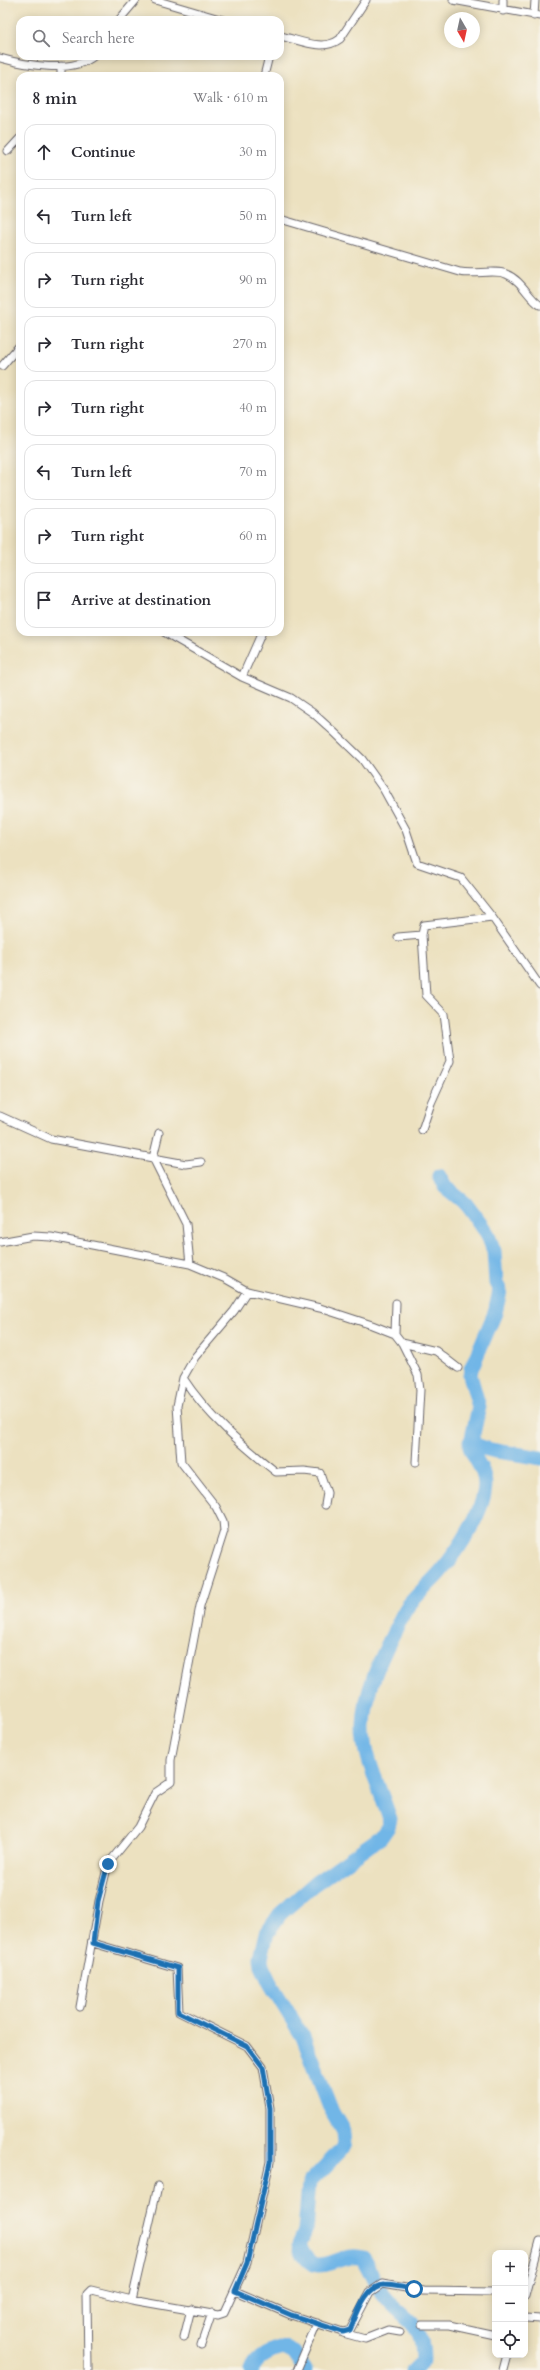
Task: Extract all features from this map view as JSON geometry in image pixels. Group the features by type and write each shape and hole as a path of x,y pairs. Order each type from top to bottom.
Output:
{"street":[{"path":"122,16 136,0"},
{"path":"155,0 209,16"},
{"path":"284,37 320,46 334,43 340,39 366,0"},
{"path":"453,0 471,2 503,11 537,16 535,0"},
{"path":"503,0 503,11"},
{"path":"0,58 18,63 61,66 87,60"},
{"path":"265,72 268,60"},
{"path":"61,66 62,72"},
{"path":"8,151 16,142"},
{"path":"284,220 460,272 506,274 526,289 531,298 540,305"},
{"path":"2,366 16,350"},
{"path":"171,636 242,677 291,698 313,713 334,732 362,759 384,790 406,830 417,863 461,878 492,917 540,986"},
{"path":"242,677 260,636"},
{"path":"422,1130 431,1103 450,1061 444,1014 426,995 422,935 426,924 492,917"},
{"path":"398,937 422,935"},
{"path":"0,1116 51,1139 186,1164 202,1162"},
{"path":"159,1133 154,1158 186,1224 190,1264"},
{"path":"0,1242 33,1236 51,1237 190,1264 226,1279 247,1291 320,1308 395,1334 402,1343 418,1375 420,1390 416,1462"},
{"path":"80,2007 93,1943 98,1901 108,1864 138,1827 155,1793 171,1782 171,1760 200,1606 224,1531 223,1521 216,1507 181,1462 177,1406 183,1378 195,1357 234,1311 247,1291"},
{"path":"395,1334 396,1303"},
{"path":"402,1343 436,1351 458,1368"},
{"path":"183,1378 194,1394 221,1424 276,1472 304,1471 320,1473 327,1493 325,1505"},
{"path":"88,2370 89,2292 94,2290 132,2300 221,2315 224,2313 247,2263 270,2162 270,2108 263,2067 247,2046 178,2012 178,1968 93,1943"},
{"path":"132,2300 158,2186"},
{"path":"527,2286 540,2241"},
{"path":"343,2332 350,2330 365,2300 374,2289 382,2284 424,2290 492,2292"},
{"path":"235,2291 291,2315 365,2339 388,2330 400,2332"},
{"path":"184,2337 191,2309"},
{"path":"201,2345 212,2313"},
{"path":"528,2318 540,2319"},
{"path":"297,2369 317,2323"},
{"path":"422,2325 449,2325 492,2334"},
{"path":"503,2370 506,2358"}],"waterway":[{"path":"413,2370 423,2360 422,2346 419,2335 410,2321 397,2310 382,2293 363,2258 344,2258 319,2265 312,2263 305,2257 299,2245 305,2231 309,2183 341,2150 344,2144 343,2131 332,2112 303,2037 270,1983 262,1966 261,1958 267,1933 280,1914 314,1884 381,1837 388,1827 390,1819 369,1761 364,1738 365,1713 370,1689 383,1655 404,1612 455,1553 469,1531 484,1496 485,1479 470,1447 479,1407 470,1375 471,1369 495,1313 500,1291 496,1283 494,1251 487,1233 465,1203 445,1187 439,1176"},
{"path":"470,1442 486,1449 540,1458"},
{"path":"252,2370 257,2361 265,2355 284,2348 294,2353 305,2370"}],"route":[{"path":"108,1864 98,1901 93,1943 178,1968 178,2012 247,2046 263,2067 270,2108 270,2162 247,2263 235,2291 291,2315 346,2332 350,2330 365,2300 374,2289 382,2284 414,2289"}]}
